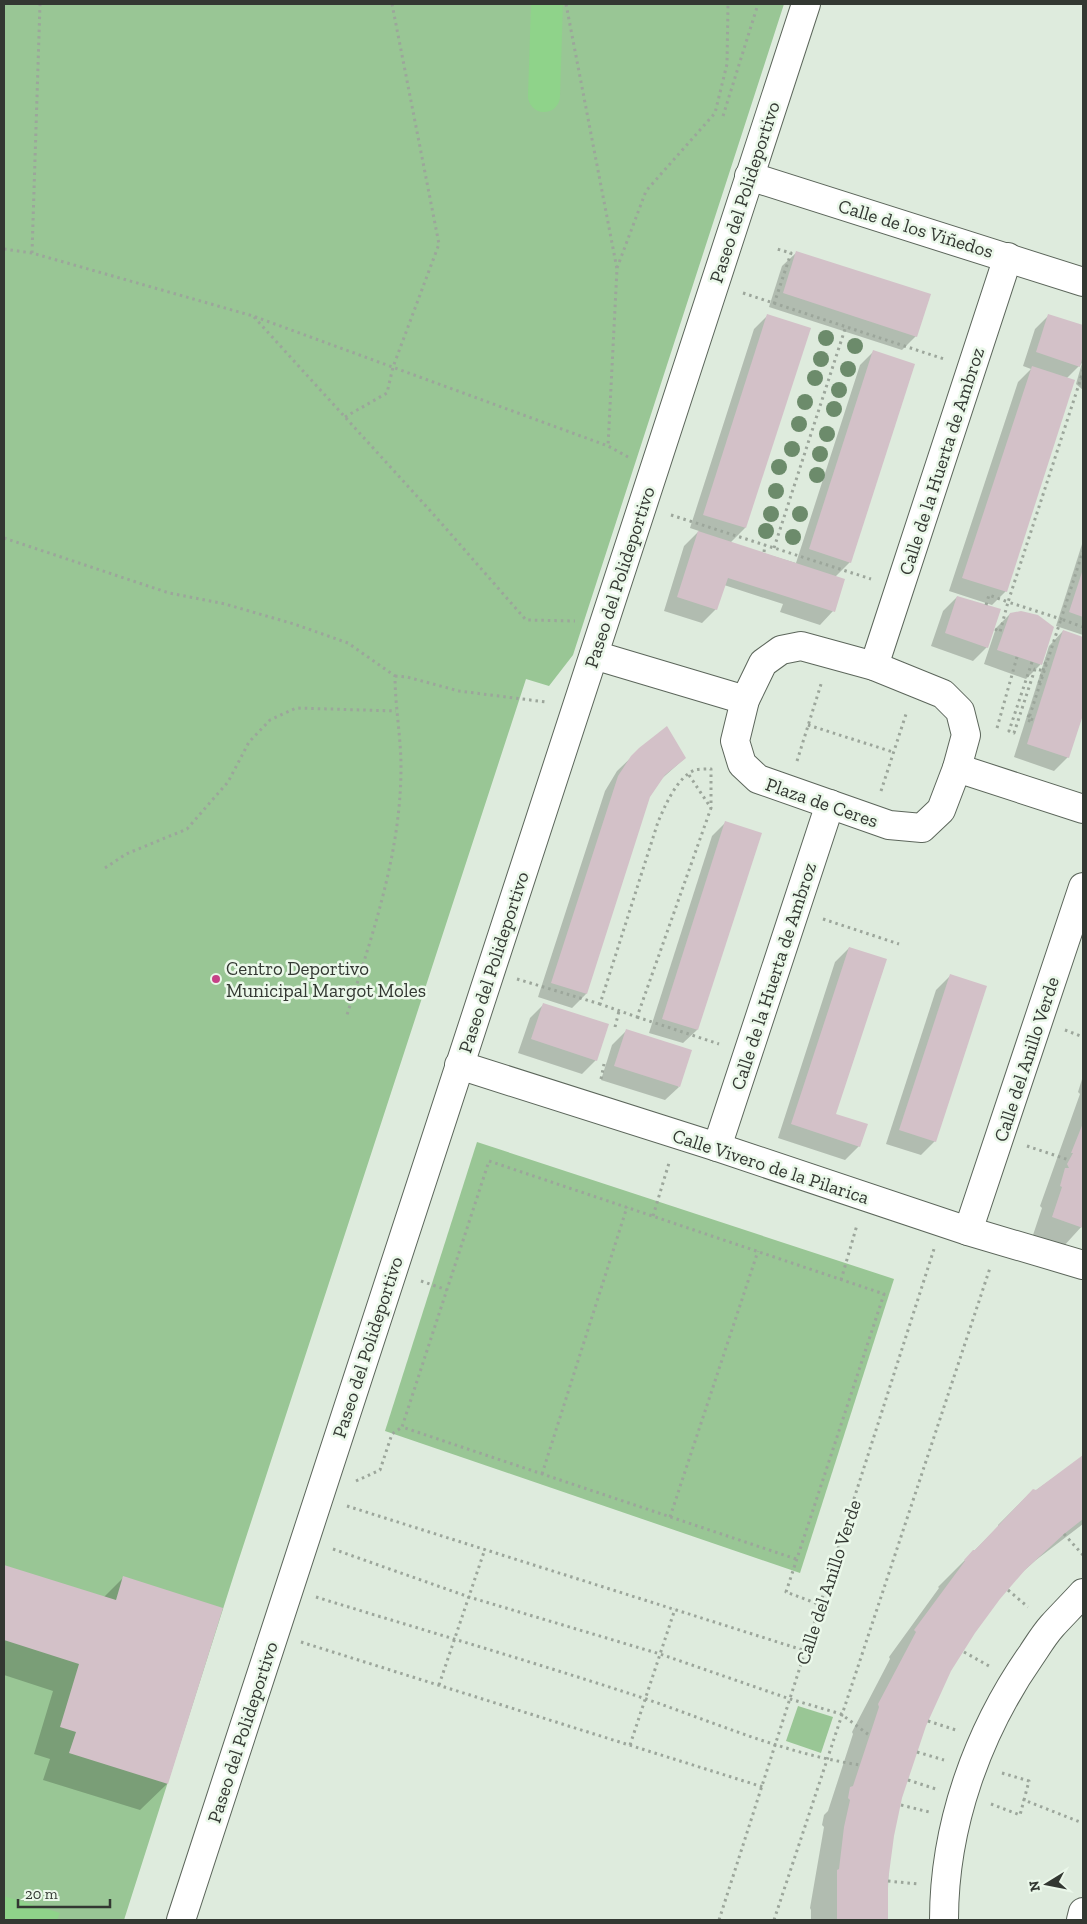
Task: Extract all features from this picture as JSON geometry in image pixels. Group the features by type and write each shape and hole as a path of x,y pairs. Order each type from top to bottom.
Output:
{"street":[{"name":"Paseo del Polideportivo","path":"181,1920 806,4"},
{"name":"Calle de los Viñedos","path":"749,176 1083,282"},
{"name":"Calle de la Huerta de Ambroz","path":"874,666 1008,257"},
{"name":"Plaza de Ceres","path":"801,646 874,666 943,694 960,711 966,736 957,768 941,810 922,828 889,825 758,779 742,764 735,741 745,700 763,663 781,650 801,646"},
{"path":"594,655 745,700"},
{"path":"957,768 1083,809"},
{"name":"Calle de la Huerta de Ambroz","path":"717,1147 830,804"},
{"name":"Calle del Anillo Verde","path":"968,1231 1083,887"},
{"name":"Calle Vivero de la Pilarica","path":"459,1065 717,1147 968,1231 1083,1265"},
{"path":"944,1920 945,1886 957,1817 982,1740 1014,1680 1051,1627 1083,1593"},
{"path":"1080,1920 1083,1912"}],"path":[{"path":"32,253 40,4"},
{"path":"345,417 387,392 393,367 439,244 392,4"},
{"path":"566,4 617,269 608,446"},
{"path":"617,269 646,191 715,113 727,64 728,4"},
{"path":"723,116 758,4"},
{"path":"4,249 32,253 253,316 608,446 633,460"},
{"path":"774,304 791,253 777,249"},
{"path":"741,293 949,360"},
{"path":"253,316 526,620 605,621"},
{"path":"774,548 846,326"},
{"path":"994,629 1001,632 1014,578 1025,552 1039,498 1074,392 1082,379 1083,370"},
{"path":"672,515 870,579"},
{"path":"4,538 169,593 225,604 294,624 348,643 395,676 407,677 459,691 546,702"},
{"path":"764,552 765,545"},
{"path":"1020,550 1025,552"},
{"path":"1033,721 1027,720 1039,695 1083,551"},
{"path":"1077,569 1082,571"},
{"path":"986,605 989,595 1083,627"},
{"path":"1068,597 1073,599"},
{"path":"1039,695 1045,672 1052,656 1055,640 1052,633"},
{"path":"1055,640 1059,641"},
{"path":"788,790 830,654"},
{"path":"1008,684 1017,657"},
{"path":"1032,662 1009,731 1014,733 1035,669 1045,672"},
{"path":"346,1018 383,902 397,823 401,766 395,676"},
{"path":"873,819 916,683"},
{"path":"105,868 126,854 187,829 228,782 249,742 270,720 296,708 396,711"},
{"path":"808,725 893,752"},
{"path":"600,1004 658,822 670,795 695,770 711,768 711,808 637,1017"},
{"path":"689,775 711,808"},
{"path":"795,910 899,944"},
{"path":"515,978 723,1045"},
{"path":"615,1027 619,1011"},
{"path":"1064,1030 1083,1036"},
{"path":"597,1086 602,1077 604,1064"},
{"path":"1027,1146 1069,1160"},
{"path":"653,1216 670,1160"},
{"path":"352,1482 380,1470 392,1434 402,1427 489,1162 884,1294 786,1592 821,1605"},
{"path":"542,1474 627,1207"},
{"path":"841,1280 858,1221"},
{"name":"Calle del Anillo Verde","path":"719,1920 763,1788 936,1244"},
{"path":"670,1517 758,1251"},
{"path":"774,1920 992,1263"},
{"path":"421,1281 447,1290"},
{"path":"402,1427 796,1559"},
{"path":"342,1504 806,1651"},
{"path":"1064,1534 1083,1555"},
{"path":"328,1548 469,1597 660,1654 790,1699 841,1714 869,1735"},
{"path":"439,1685 485,1549"},
{"path":"1008,1590 1034,1612"},
{"path":"313,1596 645,1699 776,1745 826,1760 860,1765"},
{"path":"630,1745 675,1609"},
{"path":"299,1641 763,1788"},
{"path":"964,1652 993,1668"},
{"path":"928,1720 958,1731"},
{"path":"908,1780 940,1790"},
{"path":"987,1803 1020,1815 1024,1800"},
{"path":"901,1805 930,1812"},
{"path":"888,1881 924,1884"}],"shaded area":[{"path":"4,4 784,4 573,655 549,686 526,679 237,1565 124,1920 4,1920"},
{"path":"477,1142 894,1279 800,1573 385,1431"},
{"path":"798,1706 833,1717 821,1753 786,1741"},
{"path":"4,1896 60,1913 57,1920 4,1920"}],"building":[{"path":"796,251 931,294 917,337 783,293"},
{"path":"767,314 811,328 746,528 703,515"},
{"path":"1048,314 1083,325 1083,355 1080,367 1036,352"},
{"path":"873,350 915,364 851,563 809,549"},
{"path":"1032,366 1075,380 1007,592 962,578"},
{"path":"698,531 845,579 835,612 728,578 717,610 677,597"},
{"path":"1083,569 1083,617 1069,612"},
{"path":"957,596 1001,609 988,648 945,633"},
{"path":"1021,611 1038,615 1054,627 1042,665 997,650 1010,613"},
{"path":"1063,630 1083,637 1083,715 1069,758 1027,744"},
{"path":"667,726 686,758 665,775 650,797 587,994 551,983 618,776 631,756"},
{"path":"725,821 762,833 698,1030 662,1019"},
{"path":"849,947 887,959 836,1114 868,1124 860,1147 791,1124"},
{"path":"950,974 987,986 936,1142 899,1130"},
{"path":"543,1003 609,1024 597,1061 531,1039"},
{"path":"626,1029 692,1050 680,1087 614,1066"},
{"path":"1083,1123 1083,1228 1052,1217 1062,1187 1060,1186 1065,1168 1069,1168 1067,1164 1073,1153 1071,1153"},
{"path":"1083,1455 1083,1519 1025,1570 1000,1599 975,1633 951,1671 926,1726 902,1798 894,1836 888,1881 888,1920 837,1920 837,1870 839,1869 844,1827 850,1800 848,1798 850,1787 853,1786 879,1707 878,1704 916,1632 914,1630 973,1550 1033,1489 1036,1490"},
{"path":"4,1565 116,1600 123,1576 223,1608 168,1784 69,1753 76,1732 60,1727 79,1664 4,1640"}],"waterway":[{"path":"544,96 547,4"}],"place":[{"name":"Centro Deportivo Municipal Margot Moles","path":"216,979"}]}
